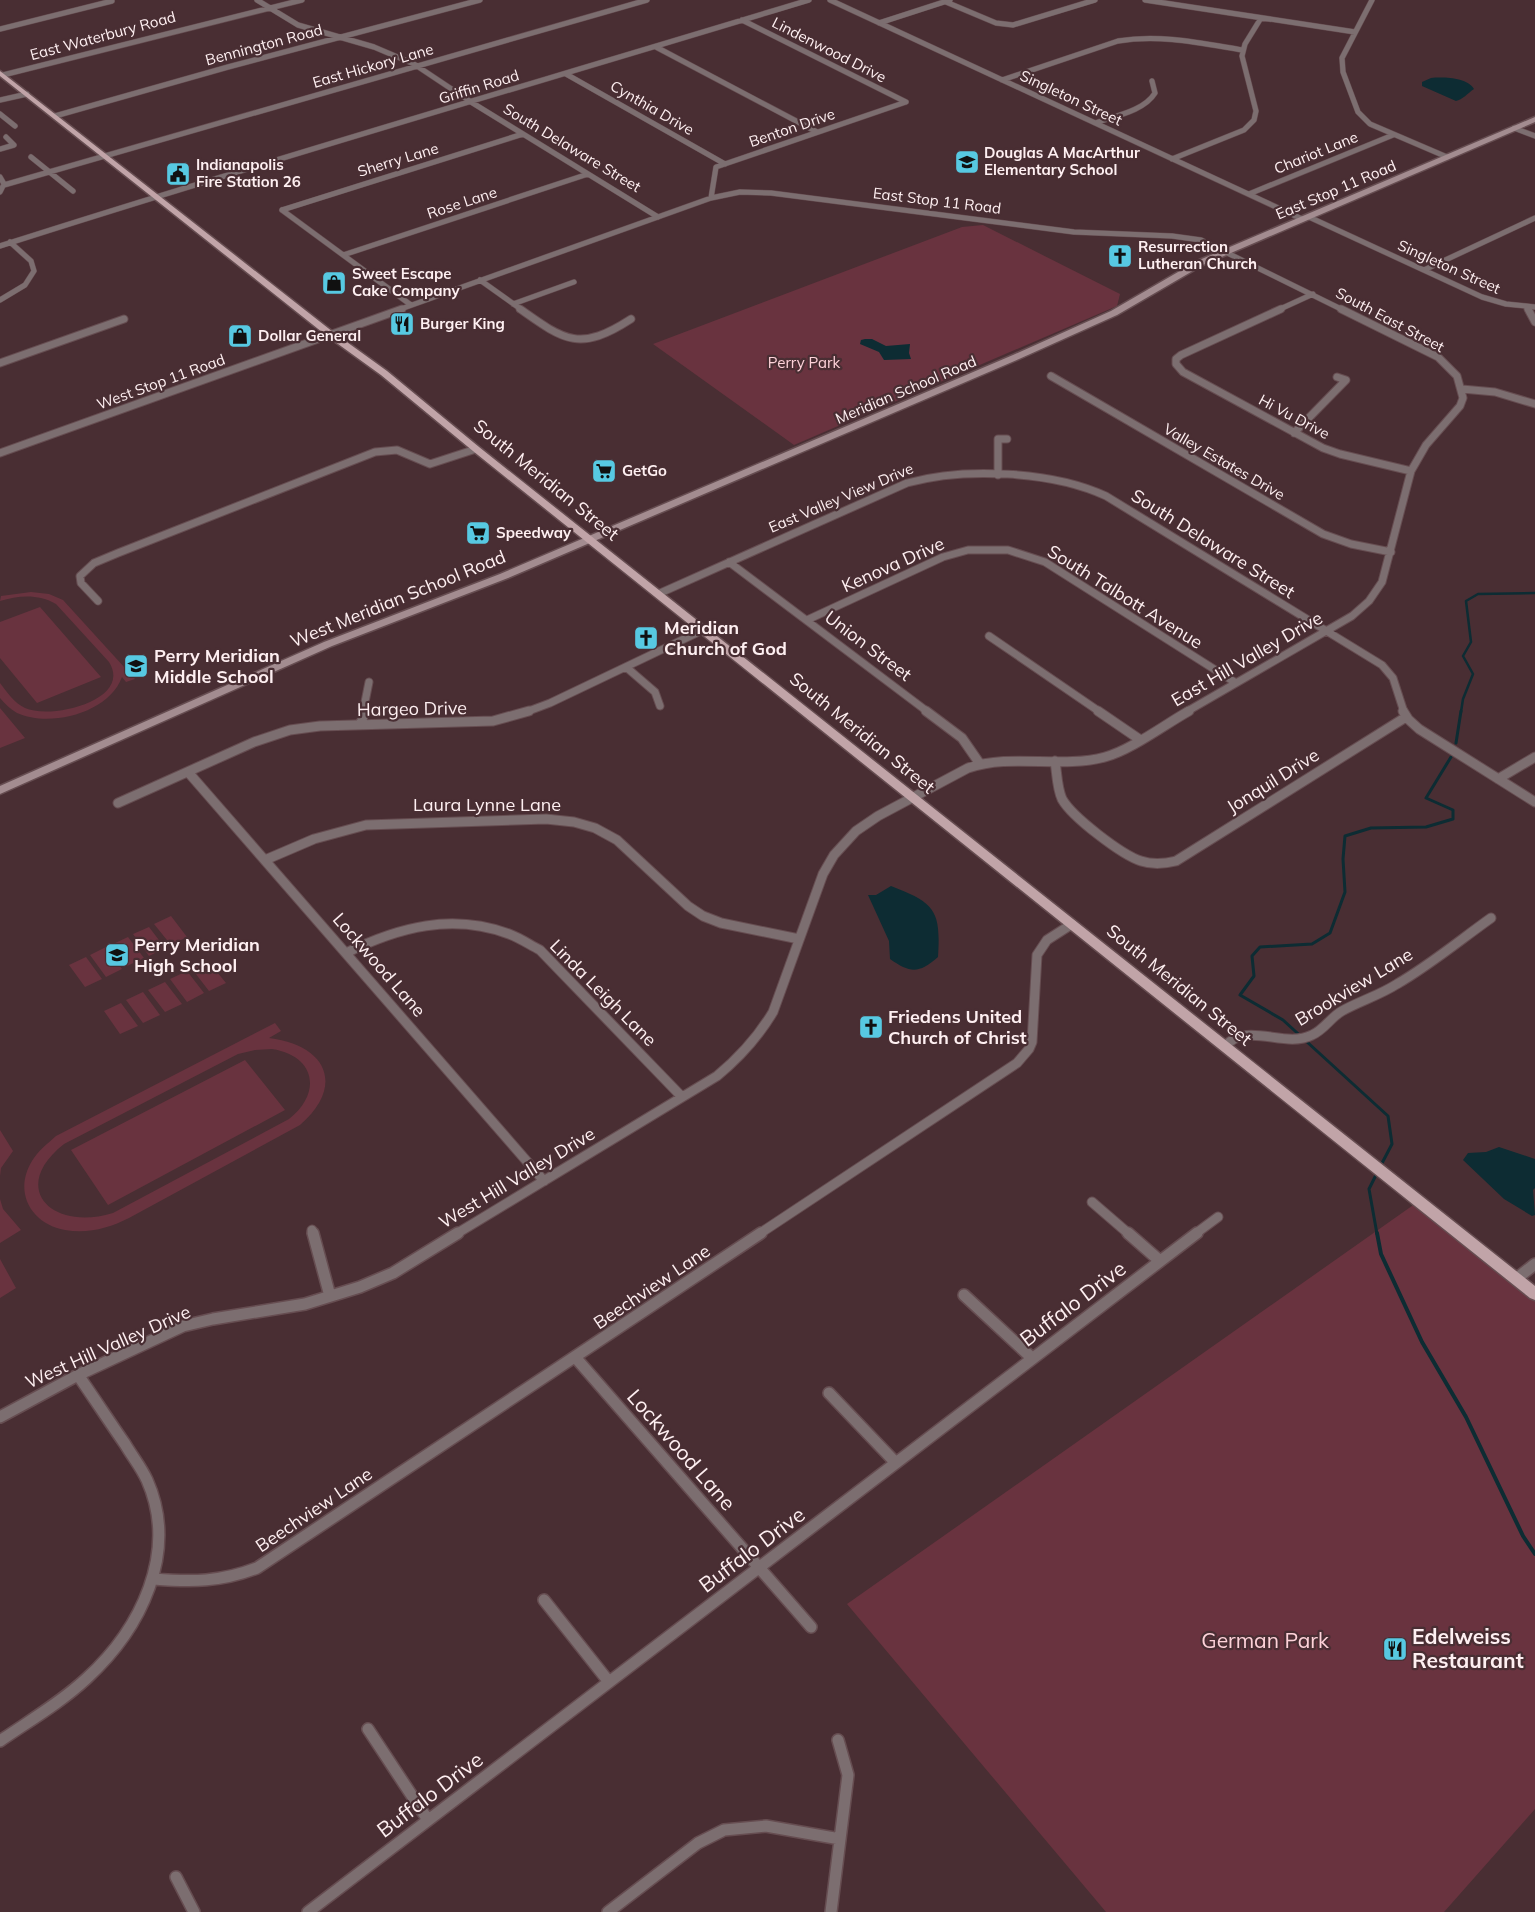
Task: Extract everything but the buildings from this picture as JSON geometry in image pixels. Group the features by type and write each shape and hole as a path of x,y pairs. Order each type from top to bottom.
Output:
{"main road":[{"name":"South Meridian Street","path":"1,74 330,334 377,368 1535,1294"},
{"name":"East Stop 11 Road","path":"1227,252 1535,119"},
{"name":"Meridian School Road","path":"590,539 826,440 1084,327 1122,309 1181,273 1227,252"},
{"name":"West Meridian School Road","path":"0,790 321,647 492,581 590,539"}],"street":[{"name":"South Delaware Street","path":"257,0 298,25 380,49 418,66 471,102 658,217"},
{"name":"East Waterbury Road","path":"1,74 302,0"},
{"name":"Bennington Road","path":"55,116 480,0"},
{"name":"East Hickory Lane","path":"106,157 255,112 647,0"},
{"name":"Griffin Road","path":"0,246 156,196 809,0"},
{"name":"Singleton Street","path":"830,0 1172,159 1488,300 1527,307"},
{"path":"879,23 949,1 996,23 1013,25 1095,0"},
{"path":"1145,0 1355,32"},
{"path":"1371,0 1343,54 1342,67 1358,112 1370,124 1447,157"},
{"path":"0,29 111,1"},
{"path":"1172,159 1239,132 1254,120 1256,111 1242,62 1242,50 1261,18"},
{"name":"Lindenwood Drive","path":"742,20 906,102"},
{"path":"1002,80 1118,41 1134,38 1162,38 1242,50"},
{"path":"656,46 817,132"},
{"name":"Cynthia Drive","path":"566,74 724,164"},
{"path":"1095,123 1147,104 1154,93 1152,81"},
{"path":"0,95 25,93"},
{"path":"0,100 25,93"},
{"name":"Benton Drive","path":"724,164 906,102"},
{"path":"0,114 15,126"},
{"path":"1514,128 1535,136"},
{"name":"Sherry Lane","path":"343,256 282,210 523,134"},
{"name":"Chariot Lane","path":"1249,194 1393,135"},
{"path":"0,149 14,144 6,137"},
{"path":"31,157 73,191"},
{"path":"0,192 4,185 106,157"},
{"path":"710,198 716,167 724,164"},
{"name":"Rose Lane","path":"343,256 588,174"},
{"path":"0,177 4,185"},
{"name":"East Stop 11 Road","path":"330,334 710,198 740,192 768,192 1074,232 1185,237 1204,242 1227,252"},
{"path":"1424,270 1535,218"},
{"path":"0,300 25,285 34,272 32,262 10,242"},
{"name":"South East Street","path":"1227,252 1438,357 1457,376 1462,389"},
{"path":"343,256 411,305"},
{"path":"480,280 555,333 574,339 593,338 618,328 631,319"},
{"path":"513,304 574,282"},
{"path":"1176,363 1176,359 1180,355 1313,294"},
{"path":"1535,307 1527,307 1535,322"},
{"path":"0,362 124,319"},
{"name":"West Stop 11 Road","path":"0,453 330,334"},
{"name":"Hi Vu Drive","path":"1176,363 1183,372 1294,433 1340,454 1411,471"},
{"name":"Valley Estates Drive","path":"1051,376 1323,534 1351,544 1391,552"},
{"path":"1294,433 1346,380 1337,378"},
{"path":"1462,389 1495,392 1535,404"},
{"name":"East Hill Valley Drive","path":"913,797 968,768 980,764 1005,760 1084,760 1104,757 1118,752 1352,616 1369,601 1382,582 1411,471 1426,445 1460,406 1463,398 1462,389"},
{"path":"998,475 998,439 1007,439"},
{"path":"98,601 81,583 80,576 94,563 118,553 375,452 397,450 430,464 476,449"},
{"name":"East Valley View Drive","path":"658,594 913,481 944,474 1048,477 1074,482"},
{"name":"South Delaware Street","path":"1074,482 1106,496 1326,630 1390,672 1398,685 1402,708 1406,717"},
{"name":"South Talbott Avenue","path":"964,551 1008,550 1045,562 1236,683"},
{"name":"Kenova Drive","path":"807,620 943,557 964,551"},
{"name":"Union Street","path":"729,562 962,738 980,764"},
{"name":"Hargeo Drive","path":"118,803 254,742 290,730 320,726 466,723 518,715 550,703 703,630"},
{"path":"989,636 1139,739"},
{"path":"626,667 655,692 660,706"},
{"path":"361,725 369,682"},
{"path":"1406,717 1419,729 1535,802"},
{"name":"Jonquil Drive","path":"1055,761 1060,792 1064,802 1074,813 1125,853 1156,865 1176,861 1406,717"},
{"path":"1498,779 1535,757"},
{"name":"Lockwood Lane","path":"188,772 544,1181"},
{"name":"West Hill Valley Drive","path":"0,1417 78,1375 183,1326 305,1304 360,1288 393,1272 717,1076 739,1059 761,1033 773,1012 823,874 834,855 856,831 913,797"},
{"name":"Laura Lynne Lane","path":"265,860 298,844 338,830 366,825 536,819 574,822 595,828 617,840 688,906 703,916 720,922 799,939"},
{"name":"Brookview Lane","path":"1225,1046 1232,1038 1245,1034 1281,1040 1306,1038 1321,1029 1338,1012 1396,985 1491,918"},
{"name":"Linda Leigh Lane","path":"346,953 377,938 415,927 469,924 510,934 540,950 682,1097"},
{"name":"Beechview Lane","path":"154,1579 202,1583 237,1576 257,1568 1017,1064 1032,1042 1039,948 1045,940 1072,924"},
{"path":"1092,1202 1160,1262"},
{"name":"Buffalo Drive","path":"308,1912 1218,1217"},
{"path":"312,1230 330,1296"},
{"path":"1516,1279 1535,1264"},
{"path":"964,1295 1032,1358"},
{"name":"Lockwood Lane","path":"575,1357 811,1627"},
{"path":"0,1741 64,1698 88,1678 127,1634 145,1604 154,1579 160,1541 158,1509 147,1479 78,1375"},
{"path":"829,1393 896,1463"},
{"path":"544,1600 610,1682"},
{"path":"368,1729 428,1820"},
{"path":"831,1912 848,1775 838,1740"},
{"path":"608,1912 698,1843 724,1830 766,1826 840,1840"},
{"path":"176,1877 194,1912"}],"green space":[{"name":"Perry Park","path":"983,225 1120,294 1117,306 794,445 653,344 962,227"},
{"path":"31,592 49,594 63,600 135,679 126,682 122,677 115,689 105,700 92,708 61,718 30,717 17,713 10,708 0,698 0,683 8,694 21,706 37,711 52,711 86,704 100,696 110,687 113,675 109,662 56,604 43,598 29,596 0,601 1,596"},
{"path":"40,607 101,677 37,703 0,658 0,622"},
{"path":"0,708 25,738 0,748"},
{"path":"171,916 187,937 171,945 154,924"},
{"path":"149,927 165,948 149,956 133,934"},
{"path":"128,937 144,958 127,966 111,945"},
{"path":"106,947 122,969 106,977 90,955"},
{"path":"86,957 102,979 85,987 69,965"},
{"path":"208,961 226,983 209,991 192,969"},
{"path":"187,971 204,993 187,1002 170,979"},
{"path":"165,982 182,1004 165,1012 148,990"},
{"path":"143,992 160,1015 143,1023 126,1000"},
{"path":"121,1003 138,1026 120,1034 104,1011"},
{"path":"275,1023 281,1031 269,1038 289,1042 304,1049 316,1058 323,1069 325,1082 323,1096 314,1110 300,1125 114,1225 82,1231 65,1230 53,1227 43,1221 29,1205 25,1195 24,1184 27,1173 37,1154 56,1136","holes":["272,1049 287,1053 298,1059 305,1067 310,1087 300,1109 289,1119 113,1213 91,1217 72,1216 56,1211 45,1202 39,1190 39,1176 48,1160 64,1144 238,1054"]},
{"path":"245,1060 285,1110 108,1205 71,1150"},
{"path":"0,1130 13,1151 1,1168 0,1176"},
{"path":"0,1199 3,1209 21,1230 0,1243"},
{"name":"German Park","path":"1419,1201 1535,1293 1535,1809 1444,1912 1106,1912 847,1604"},
{"path":"0,1259 16,1288 0,1298"}],"water":[{"path":"1431,78 1460,80 1471,85 1474,89 1456,101 1422,86 1422,82"},
{"path":"872,339 886,346 910,344 909,353 911,359 884,360 879,352 860,344 861,340"},
{"path":"891,886 906,892 926,904 936,918 939,941 938,957 920,969 914,970 903,967 890,959 889,941 868,895 876,895"},
{"path":"1499,1147 1535,1159 1535,1188 1533,1190 1535,1215 1532,1216 1504,1199 1463,1160 1468,1153 1486,1152"}],"waterway":[{"path":"1461,712 1463,699 1473,674 1463,656 1471,642 1466,601 1478,594 1535,593"},
{"path":"1456,743 1461,711"},
{"path":"1380,1167 1392,1144 1388,1116 1283,1020 1240,995 1254,976 1252,956 1260,947 1312,944 1330,933 1345,892 1343,859 1345,836 1371,828 1426,827 1453,819 1453,810 1426,798 1451,757"},
{"path":"1377,1173 1369,1189 1377,1234"},
{"path":"1377,1233 1381,1254 1422,1342 1466,1417 1523,1536 1535,1554"}],"place":[{"name":"Douglas A MacArthur Elementary School","path":"967,162"},
{"name":"Indianapolis Fire Station 26","path":"178,174"},
{"name":"Resurrection Lutheran Church","path":"1120,256"},
{"name":"Sweet Escape Cake Company","path":"334,283"},
{"name":"Burger King","path":"402,324"},
{"name":"Dollar General","path":"240,336"},
{"name":"GetGo","path":"604,471"},
{"name":"Speedway","path":"478,533"},
{"name":"Meridian Church of God","path":"646,638"},
{"name":"Perry Meridian Middle School","path":"136,666"},
{"name":"Perry Meridian High School","path":"117,955"},
{"name":"Friedens United Church of Christ","path":"871,1027"},
{"name":"Edelweiss Restaurant","path":"1395,1649"}]}
